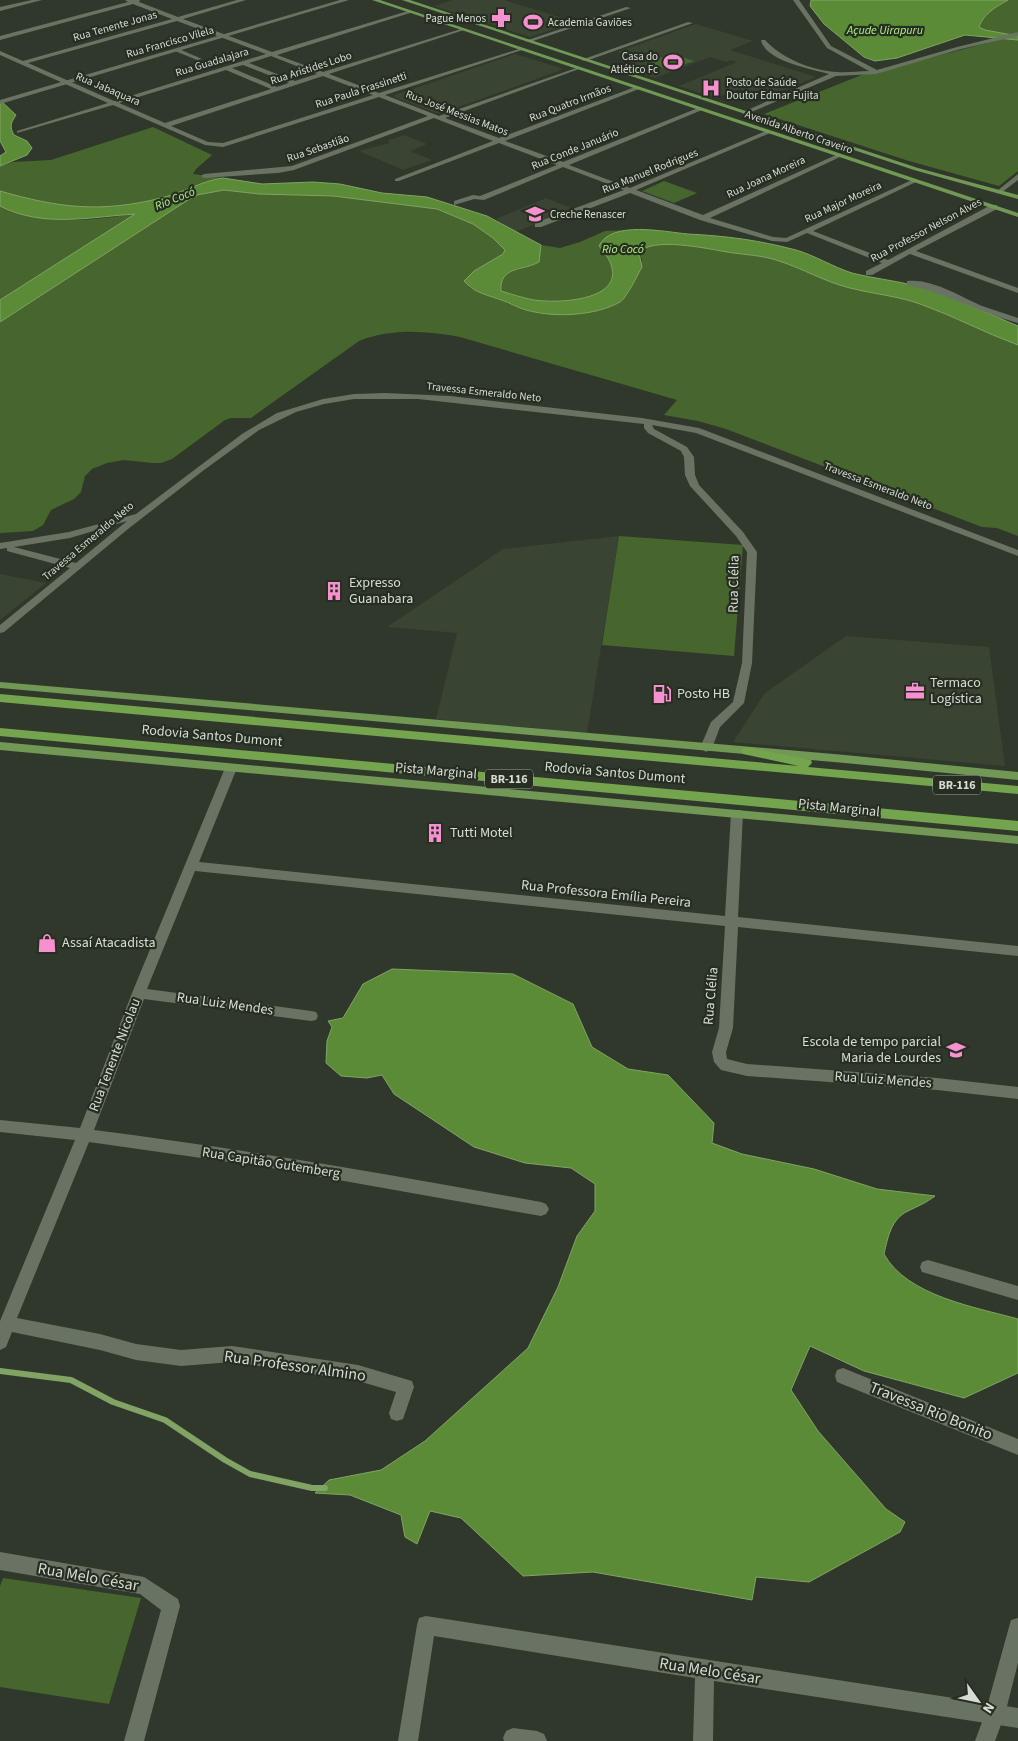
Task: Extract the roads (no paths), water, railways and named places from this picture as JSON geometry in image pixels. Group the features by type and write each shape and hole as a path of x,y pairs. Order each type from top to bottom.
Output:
{"highway":[{"name":"Rodovia Santos Dumont","path":"0,698 1018,790"},
{"name":"Rodovia Santos Dumont","path":"0,732 1018,826"},
{"path":"747,751 895,779"}],"main road":[{"name":"Avenida Alberto Craveiro","path":"375,0 914,182 1018,215"},
{"name":"Avenida Alberto Craveiro","path":"405,0 916,169 1018,197"},
{"path":"520,49 540,45"},
{"name":"BR-116","path":"0,685 1018,776"},
{"name":"Pista Marginal","path":"0,746 1018,840"}],"street":[{"path":"0,9 40,0"},
{"name":"Rua Tenente Jonas","path":"22,63 243,0"},
{"name":"Rua Francisco Vilela","path":"0,102 346,0"},
{"path":"796,0 829,47 876,72"},
{"path":"0,38 134,1"},
{"name":"Rua José Messias Matos","path":"134,1 629,191 703,218 780,240"},
{"path":"528,41 628,8"},
{"name":"Rua Guadalajara","path":"20,132 410,12"},
{"path":"584,60 690,23"},
{"name":"Rua Aristides Lobo","path":"166,125 462,29"},
{"path":"763,40 771,50 788,60 835,74 876,72 1016,34"},
{"name":"Rua Paula Frassinetti","path":"207,144 223,145 520,49"},
{"path":"177,50 199,59"},
{"name":"Rua Jabaquara","path":"0,53 207,144"},
{"path":"243,63 294,83"},
{"path":"226,68 277,89"},
{"name":"Rua Sebastião","path":"204,176 278,172 294,168 577,68"},
{"path":"744,113 835,74"},
{"name":"Rua Quatro Irmãos","path":"397,180 637,88"},
{"name":"Rua Conde Januário","path":"457,203 473,197 481,198 700,110"},
{"name":"Rua Manuel Rodrigues","path":"538,225 629,191 768,132"},
{"name":"Rua Joana Moreira","path":"703,218 838,156"},
{"path":"999,192 1018,176"},
{"name":"Rua Major Moreira","path":"780,240 787,240 808,231 914,182"},
{"name":"Rua Professor Nelson Alves","path":"869,273 994,207"},
{"path":"808,231 888,263"},
{"path":"910,252 1018,291"},
{"path":"910,283 927,285 943,290 981,308 1018,320"},
{"name":"Travessa Esmeraldo Neto","path":"0,630 78,567 140,513 265,422 293,410 338,398 403,395 680,427 716,436 1018,553"},
{"name":"Rua Clélia","path":"648,422 649,430 686,452 689,457 692,481 695,486 740,534 752,552 747,663 738,704 714,725 706,748"},
{"path":"0,546 70,536 107,526 140,513"},
{"path":"0,546 33,553 78,567"},
{"name":"Rua Tenente Nicolau","path":"0,1342 27,1272 86,1134 139,992 231,768"},
{"name":"Rua Clélia","path":"737,813 733,922 726,1028 719,1052 719,1060 726,1066 747,1070"},
{"name":"Rua Professora Emília Pereira","path":"191,866 1018,951"},
{"name":"Rua Luiz Mendes","path":"139,992 311,1016"},
{"name":"Rua Luiz Mendes","path":"747,1070 937,1084 1018,1093"},
{"name":"Rua Capitão Gutemberg","path":"0,1126 86,1134 275,1163 541,1209"},
{"path":"928,1267 1018,1293"},
{"name":"Rua Professor Almino","path":"7,1324 100,1342 136,1352 181,1358 232,1354 358,1373 406,1387 397,1413"},
{"name":"Travessa Rio Bonito","path":"843,1376 1018,1447"},
{"name":"Rua Melo César","path":"0,1561 144,1586 170,1606 134,1741"},
{"name":"Rua Melo César","path":"408,1741 426,1625 1018,1718"},
{"path":"985,1741 995,1714 1018,1627"},
{"path":"703,1741 705,1670"},
{"path":"513,1738 537,1741"}],"water":[{"name":"Açude Uirapuru","path":"811,0 1008,0 987,14 979,27 985,30 1018,36 1018,40 965,35 897,58 875,61 864,57 824,24 810,6"},
{"path":"0,100 16,115 11,125 14,135 27,141 32,148 27,155 0,166 0,156 6,152 0,141"},
{"name":"Rio Cocó","path":"223,178 262,184 313,182 340,184 382,193 427,197 487,216 541,245 539,262 513,270 504,277 501,283 501,291 534,300 566,301 596,294 607,286 612,276 610,263 599,246 605,238 626,230 653,230 755,241 796,250 852,273 923,288 1018,326 1018,345 920,304 841,285 773,259 667,244 645,248 639,253 642,267 629,291 620,302 610,307 587,313 561,315 537,313 481,293 464,281 474,271 503,254 505,250 493,238 473,224 437,209 333,196 259,194 224,190 197,195 188,200 0,322 0,300 135,214 84,219 33,217 16,213 0,206 0,191 61,205 80,207 119,206 161,198"},
{"path":"392,969 513,974 573,1004 592,1047 628,1069 668,1075 714,1123 712,1143 742,1154 814,1169 877,1189 935,1196 902,1214 891,1229 884,1254 895,1268 925,1290 963,1304 1018,1319 1018,1373 964,1398 864,1371 810,1346 791,1390 818,1431 886,1509 905,1522 900,1532 809,1582 756,1577 752,1600 593,1572 523,1576 461,1518 430,1511 417,1544 405,1537 401,1515 350,1495 315,1493 329,1480 381,1470 425,1441 528,1348 558,1287 577,1236 595,1211 595,1184 571,1168 525,1163 474,1147 394,1094 382,1075 367,1078 341,1076 326,1063 327,1041 332,1027 328,1021 343,1018 363,984"}],"waterway":[{"path":"0,1371 71,1380 113,1402 165,1420 225,1460 250,1474 312,1488 325,1488"}],"place":[{"name":"Pague Menos","path":"501,18"},
{"name":"Academia Gaviões","path":"533,22"},
{"name":"Casa do Atlético Fc","path":"673,62"},
{"name":"Posto de Saúde Doutor Edmar Fujita","path":"711,88"},
{"name":"Creche Renascer","path":"535,214"},
{"name":"Expresso Guanabara","path":"334,591"},
{"name":"Termaco Logística","path":"915,691"},
{"name":"Posto HB","path":"662,694"},
{"name":"Tutti Motel","path":"435,833"},
{"name":"Assaí Atacadista","path":"47,943"},
{"name":"Escola de tempo parcial Maria de Lourdes","path":"956,1050"}]}
